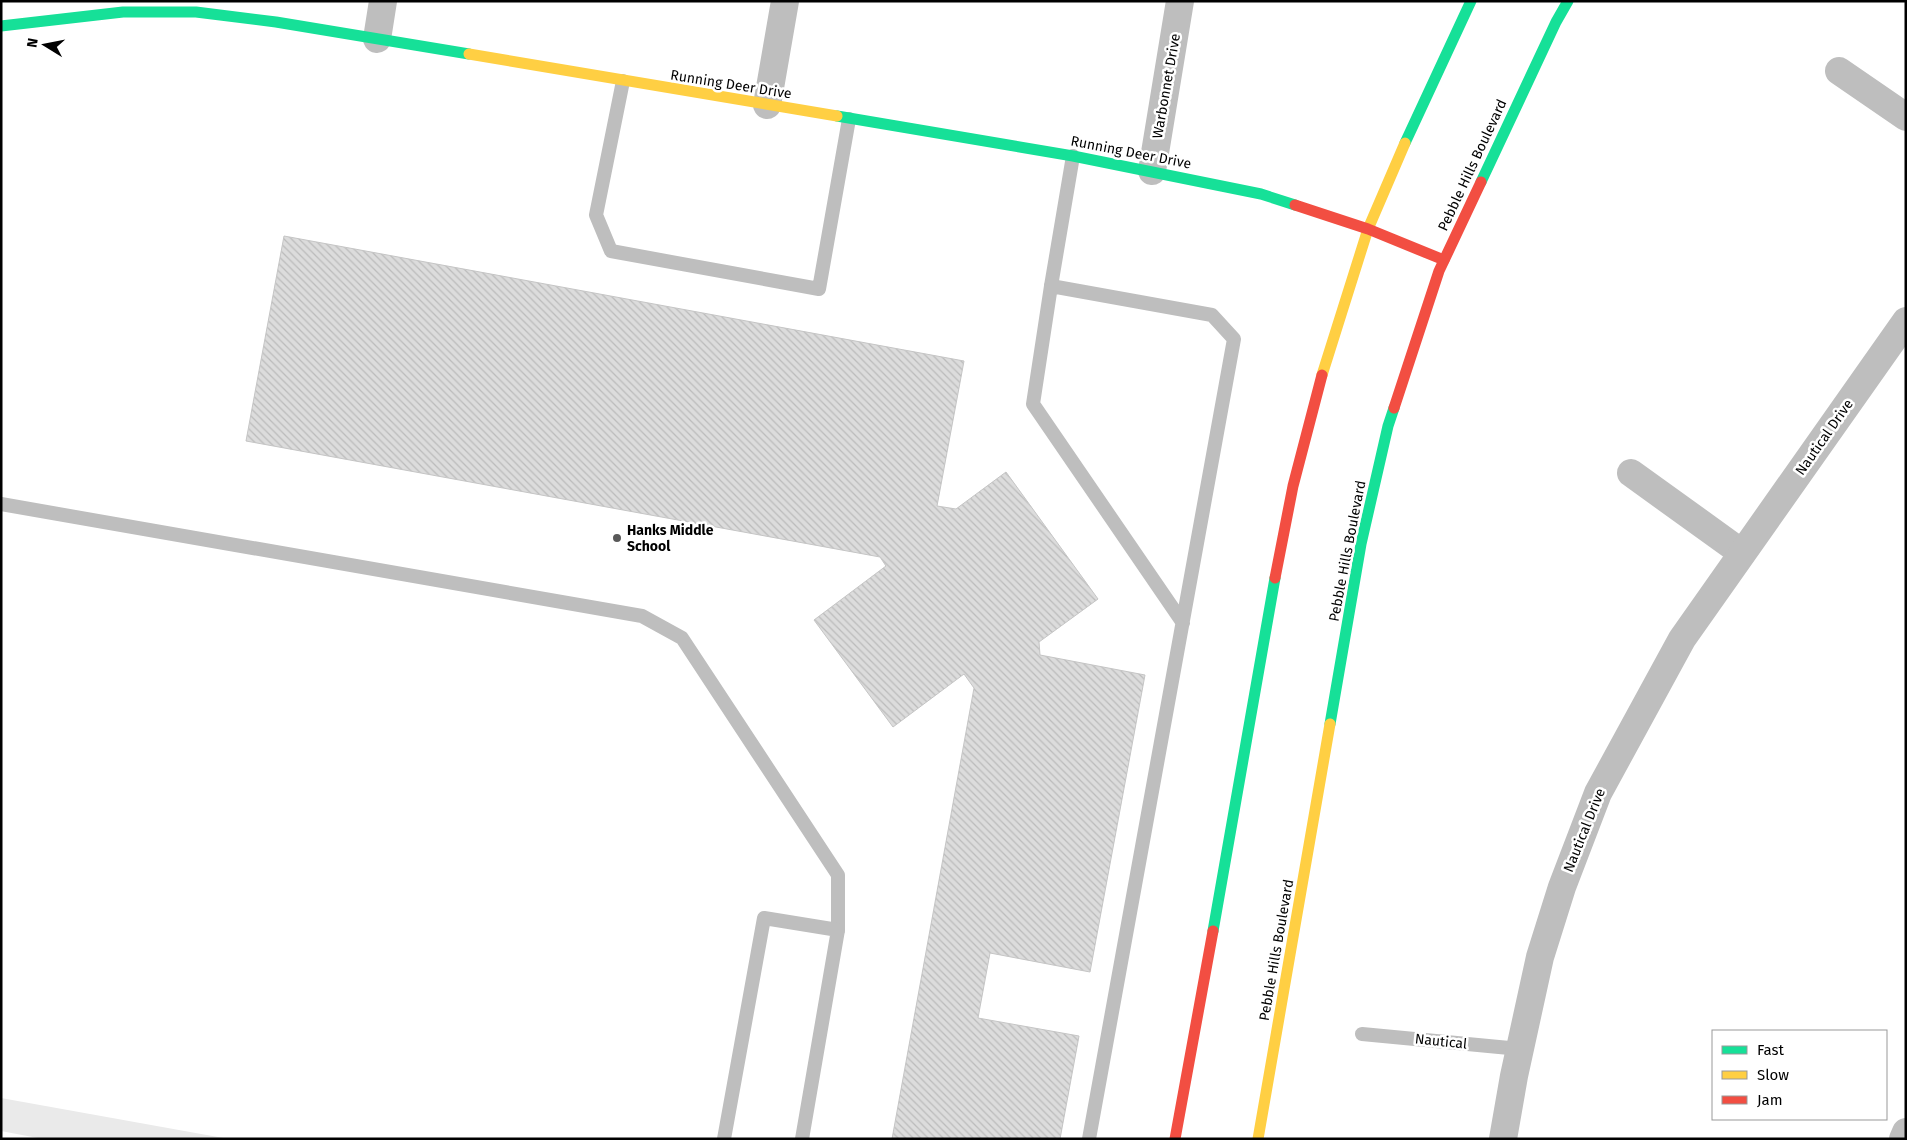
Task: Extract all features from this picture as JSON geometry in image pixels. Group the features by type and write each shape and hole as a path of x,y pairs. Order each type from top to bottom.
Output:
{"main road":[{"path":"1175,1139 1231,834 1264,638 1293,486 1315,398 1368,229 1421,107 1471,1"},
{"name":"Pebble Hills Boulevard","path":"1258,1139 1362,544 1388,426 1439,271 1556,22 1568,1"},
{"name":"Running Deer Drive","path":"1,26 94,14 140,11 196,12 276,22 1073,156 1152,171 1261,194 1368,229 1444,260"}],"street":[{"path":"377,39 383,1"},
{"path":"767,105 785,1"},
{"name":"Warbonnet Drive","path":"1152,171 1180,1"},
{"path":"1838,71 1906,117"},
{"name":"Nautical Drive","path":"1503,1139 1540,957 1562,887 1598,792 1682,639 1906,321"},
{"path":"1631,474 1742,553"},
{"path":"1903,1139 1906,1132"}],"lane":[{"path":"623,81 596,215 610,251 819,289 849,119"},
{"path":"1073,156 1033,404 1182,623"},
{"path":"1051,286 1212,315 1234,339 1089,1139"},
{"path":"1,504 642,616 682,638 838,875 838,930 802,1139"},
{"path":"724,1139 764,918 838,930"},
{"name":"Nautical","path":"1362,1034 1520,1049"}],"shaded area":[{"path":"1,1098 229,1139 43,1139 1,1131"}],"building":[{"path":"284,236 964,361 937,506 956,509 1006,472 1098,599 1039,642 1040,655 1145,675 1090,972 990,953 978,1018 1079,1036 1060,1139 892,1139 974,688 964,674 893,727 814,620 886,566 880,557 246,441"}],"traffic: fast":[{"path":"1405,143 1471,1"},
{"path":"1481,182 1556,22 1568,1"},
{"path":"1,26 123,12 196,12 276,22 469,54"},
{"path":"837,116 1073,156 1261,194 1295,205"},
{"path":"1330,724 1361,544 1388,426 1394,408"},
{"path":"1213,931 1275,578"}],"traffic: slow":[{"path":"469,54 837,116"},
{"path":"1322,375 1368,229 1405,143"},
{"path":"1258,1139 1330,724"}],"traffic: jam":[{"path":"1394,408 1439,271 1481,182"},
{"path":"1295,205 1368,229 1444,260"},
{"path":"1275,578 1293,486 1322,375"},
{"path":"1175,1139 1213,931"}],"place":[{"name":"Hanks Middle School","path":"617,538"}]}
